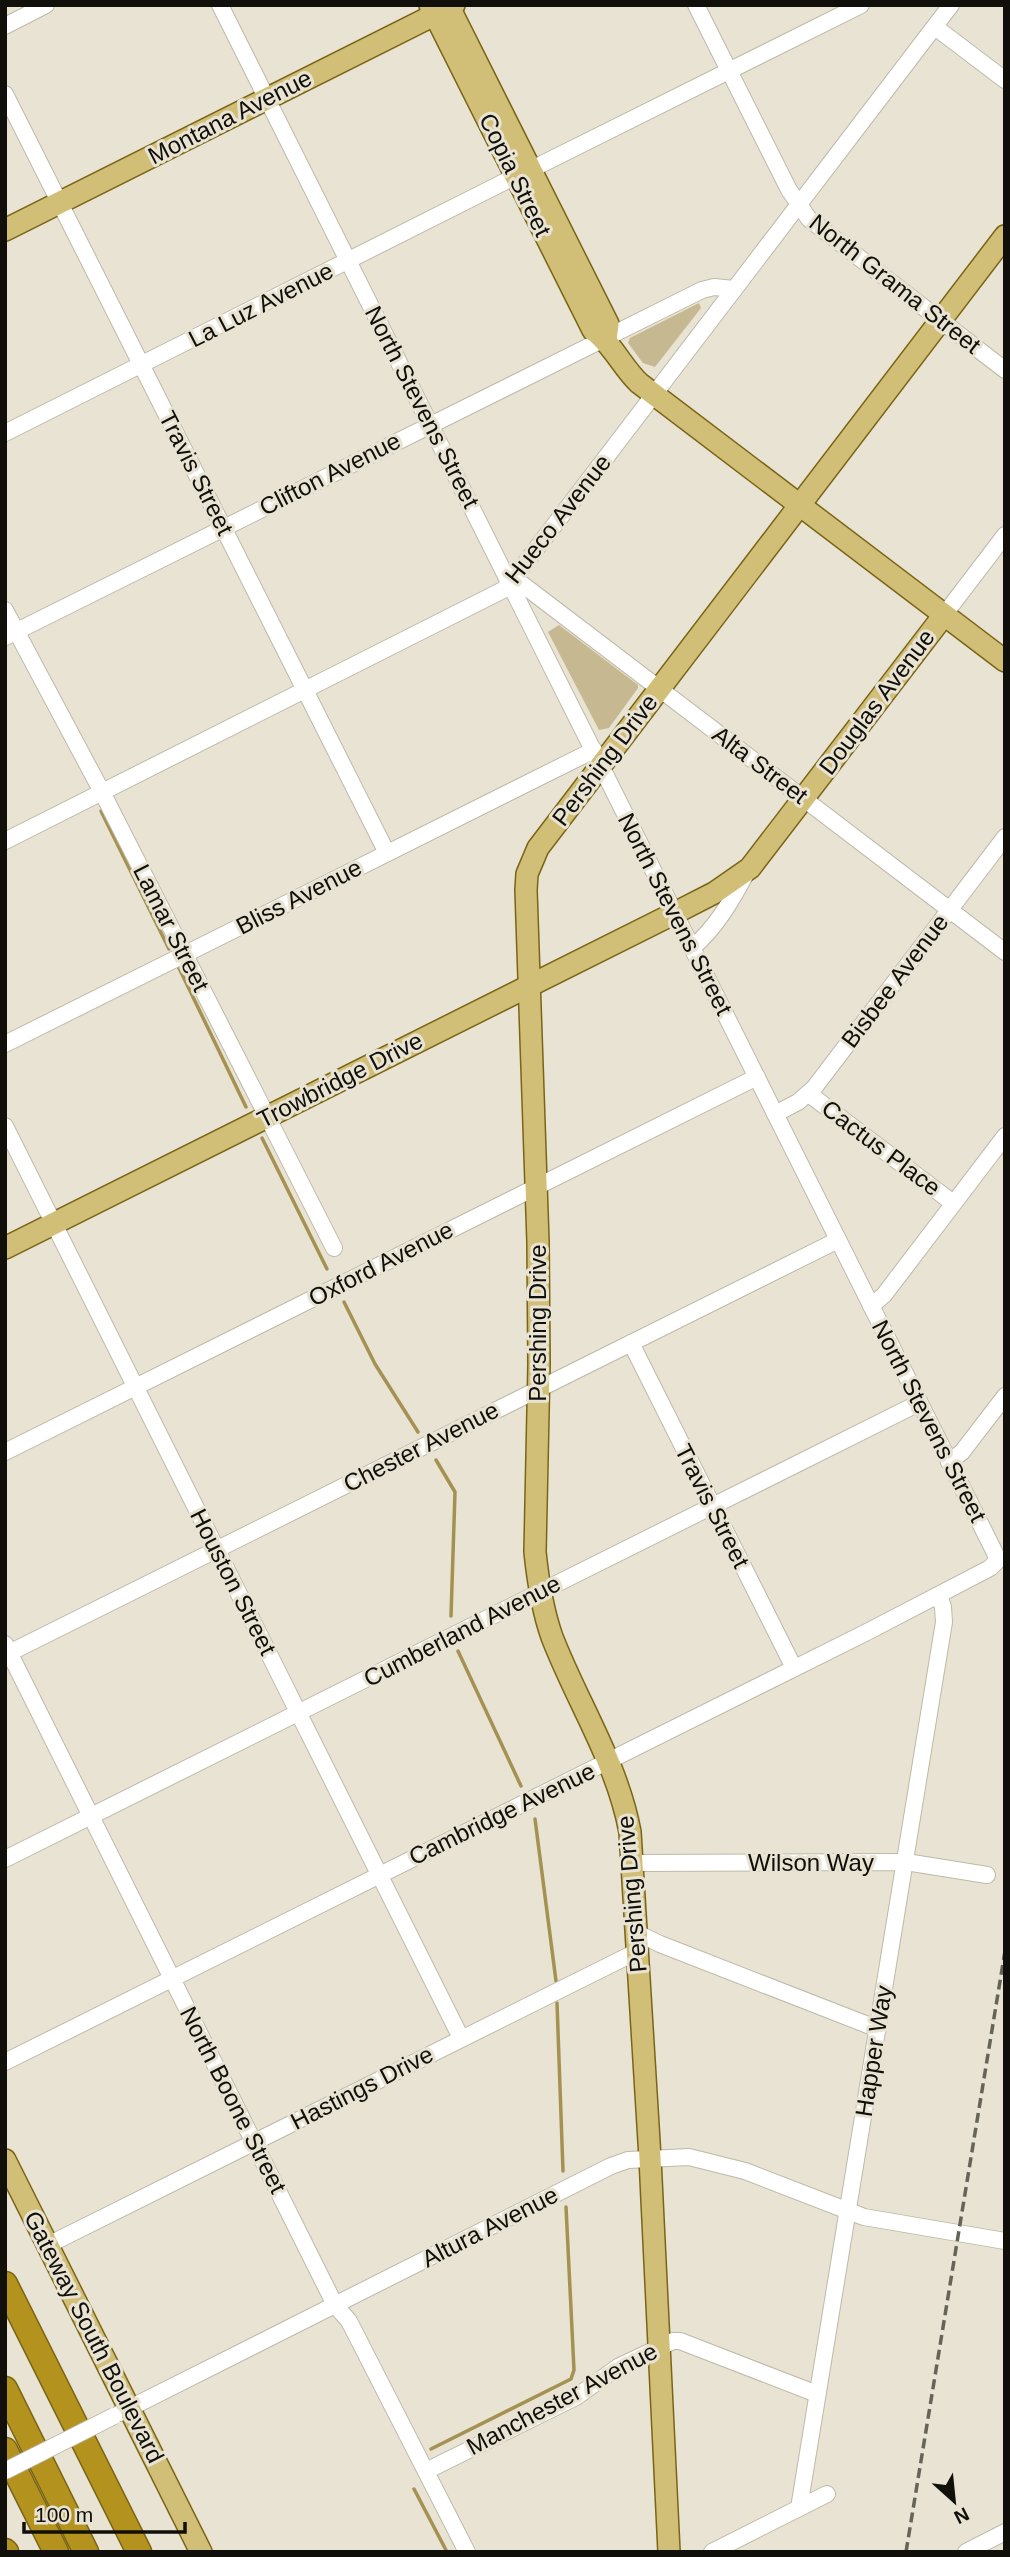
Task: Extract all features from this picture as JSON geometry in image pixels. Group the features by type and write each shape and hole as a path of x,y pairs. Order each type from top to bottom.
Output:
{"highway":[{"path":"5,2284 139,2552"},
{"path":"5,2389 86,2552"},
{"path":"5,2450 56,2552"}],"main road":[{"name":"Montana Avenue","path":"5,230 443,8"},
{"name":"Copia Street","path":"443,8 523,173 608,324 606,339 627,371 1005,661"},
{"name":"Pershing Drive","path":"669,2552 633,1863 626,1813 608,1761 552,1638 540,1592 536,1552 539,1388 537,1186 526,890 531,860 597,758 659,689 1005,236"},
{"name":"Douglas Avenue","path":"675,913 714,893 750,868 944,615"},
{"name":"Trowbridge Drive","path":"5,1248 675,913"},
{"name":"Gateway South Boulevard","path":"5,2160 48,2245 122,2412 201,2552"}],"street":[{"path":"5,26 46,5"},
{"name":"North Stevens Street","path":"220,5 430,424 512,581 597,758 997,1561"},
{"name":"North Grama Street","path":"696,5 799,206 809,219 1005,370"},
{"name":"La Luz Avenue","path":"5,433 861,5"},
{"name":"Hueco Avenue","path":"5,841 493,596 512,581 951,5"},
{"path":"935,27 1005,80"},
{"name":"Travis Street","path":"5,94 387,853"},
{"name":"Clifton Avenue","path":"10,634 702,290 714,287 734,289"},
{"name":"Douglas Avenue","path":"944,615 1005,536"},
{"name":"Alta Street","path":"512,581 804,798 1005,952"},
{"name":"Lamar Street","path":"5,610 10,634 102,792 334,1248"},
{"name":"Bliss Avenue","path":"5,1044 387,853 597,758"},
{"name":"Bisbee Avenue","path":"775,1114 809,1094 1005,836"},
{"name":"Douglas Avenue","path":"692,948 701,941 731,902 750,868"},
{"name":"Oxford Avenue","path":"5,1452 757,1077"},
{"name":"Cactus Place","path":"809,1094 953,1203"},
{"name":"Houston Street","path":"5,1126 461,2038"},
{"path":"871,1306 884,1295 1005,1136"},
{"name":"Chester Avenue","path":"7,1651 217,1550 838,1240"},
{"name":"Travis Street","path":"631,1343 794,1668"},
{"path":"950,1462 962,1452 1005,1396"},
{"name":"Cumberland Avenue","path":"5,1859 919,1403"},
{"name":"Cambridge Avenue","path":"5,2062 939,1595 990,1568 997,1561"},
{"name":"Happer Way","path":"799,2508 944,1622 939,1595"},
{"name":"North Boone Street","path":"7,1651 335,2305 349,2321 467,2552"},
{"name":"Wilson Way","path":"633,1863 905,1862 987,1875"},
{"path":"638,1942 878,2029"},
{"name":"Hastings Drive","path":"48,2245 461,2038 638,1942"},
{"name":"Altura Avenue","path":"5,2470 611,2166 628,2160 689,2157 745,2171 880,2221 1005,2241"},
{"name":"Manchester Avenue","path":"426,2471 576,2397 618,2367 673,2341 680,2341 817,2394"},
{"path":"712,2552 827,2494"},
{"path":"966,2552 1005,2532"}],"shaded area":[{"path":"699,303 701,308 655,367 643,363 628,343 630,338"},
{"path":"559,625 638,685 609,728 599,730 548,632"}],"waterway":[{"path":"101,811 169,949"},
{"path":"179,968 246,1107"},
{"path":"262,1138 327,1269"},
{"path":"344,1302 375,1364 418,1432"},
{"path":"436,1460 455,1492 451,1616"},
{"path":"458,1651 521,1786"},
{"path":"535,1819 556,1981"},
{"path":"557,2003 563,2171"},
{"path":"431,2449 571,2379 574,2370 566,2207"},
{"path":"414,2489 447,2552"}],"railway":[{"path":"906,2552 1005,1951"}]}
